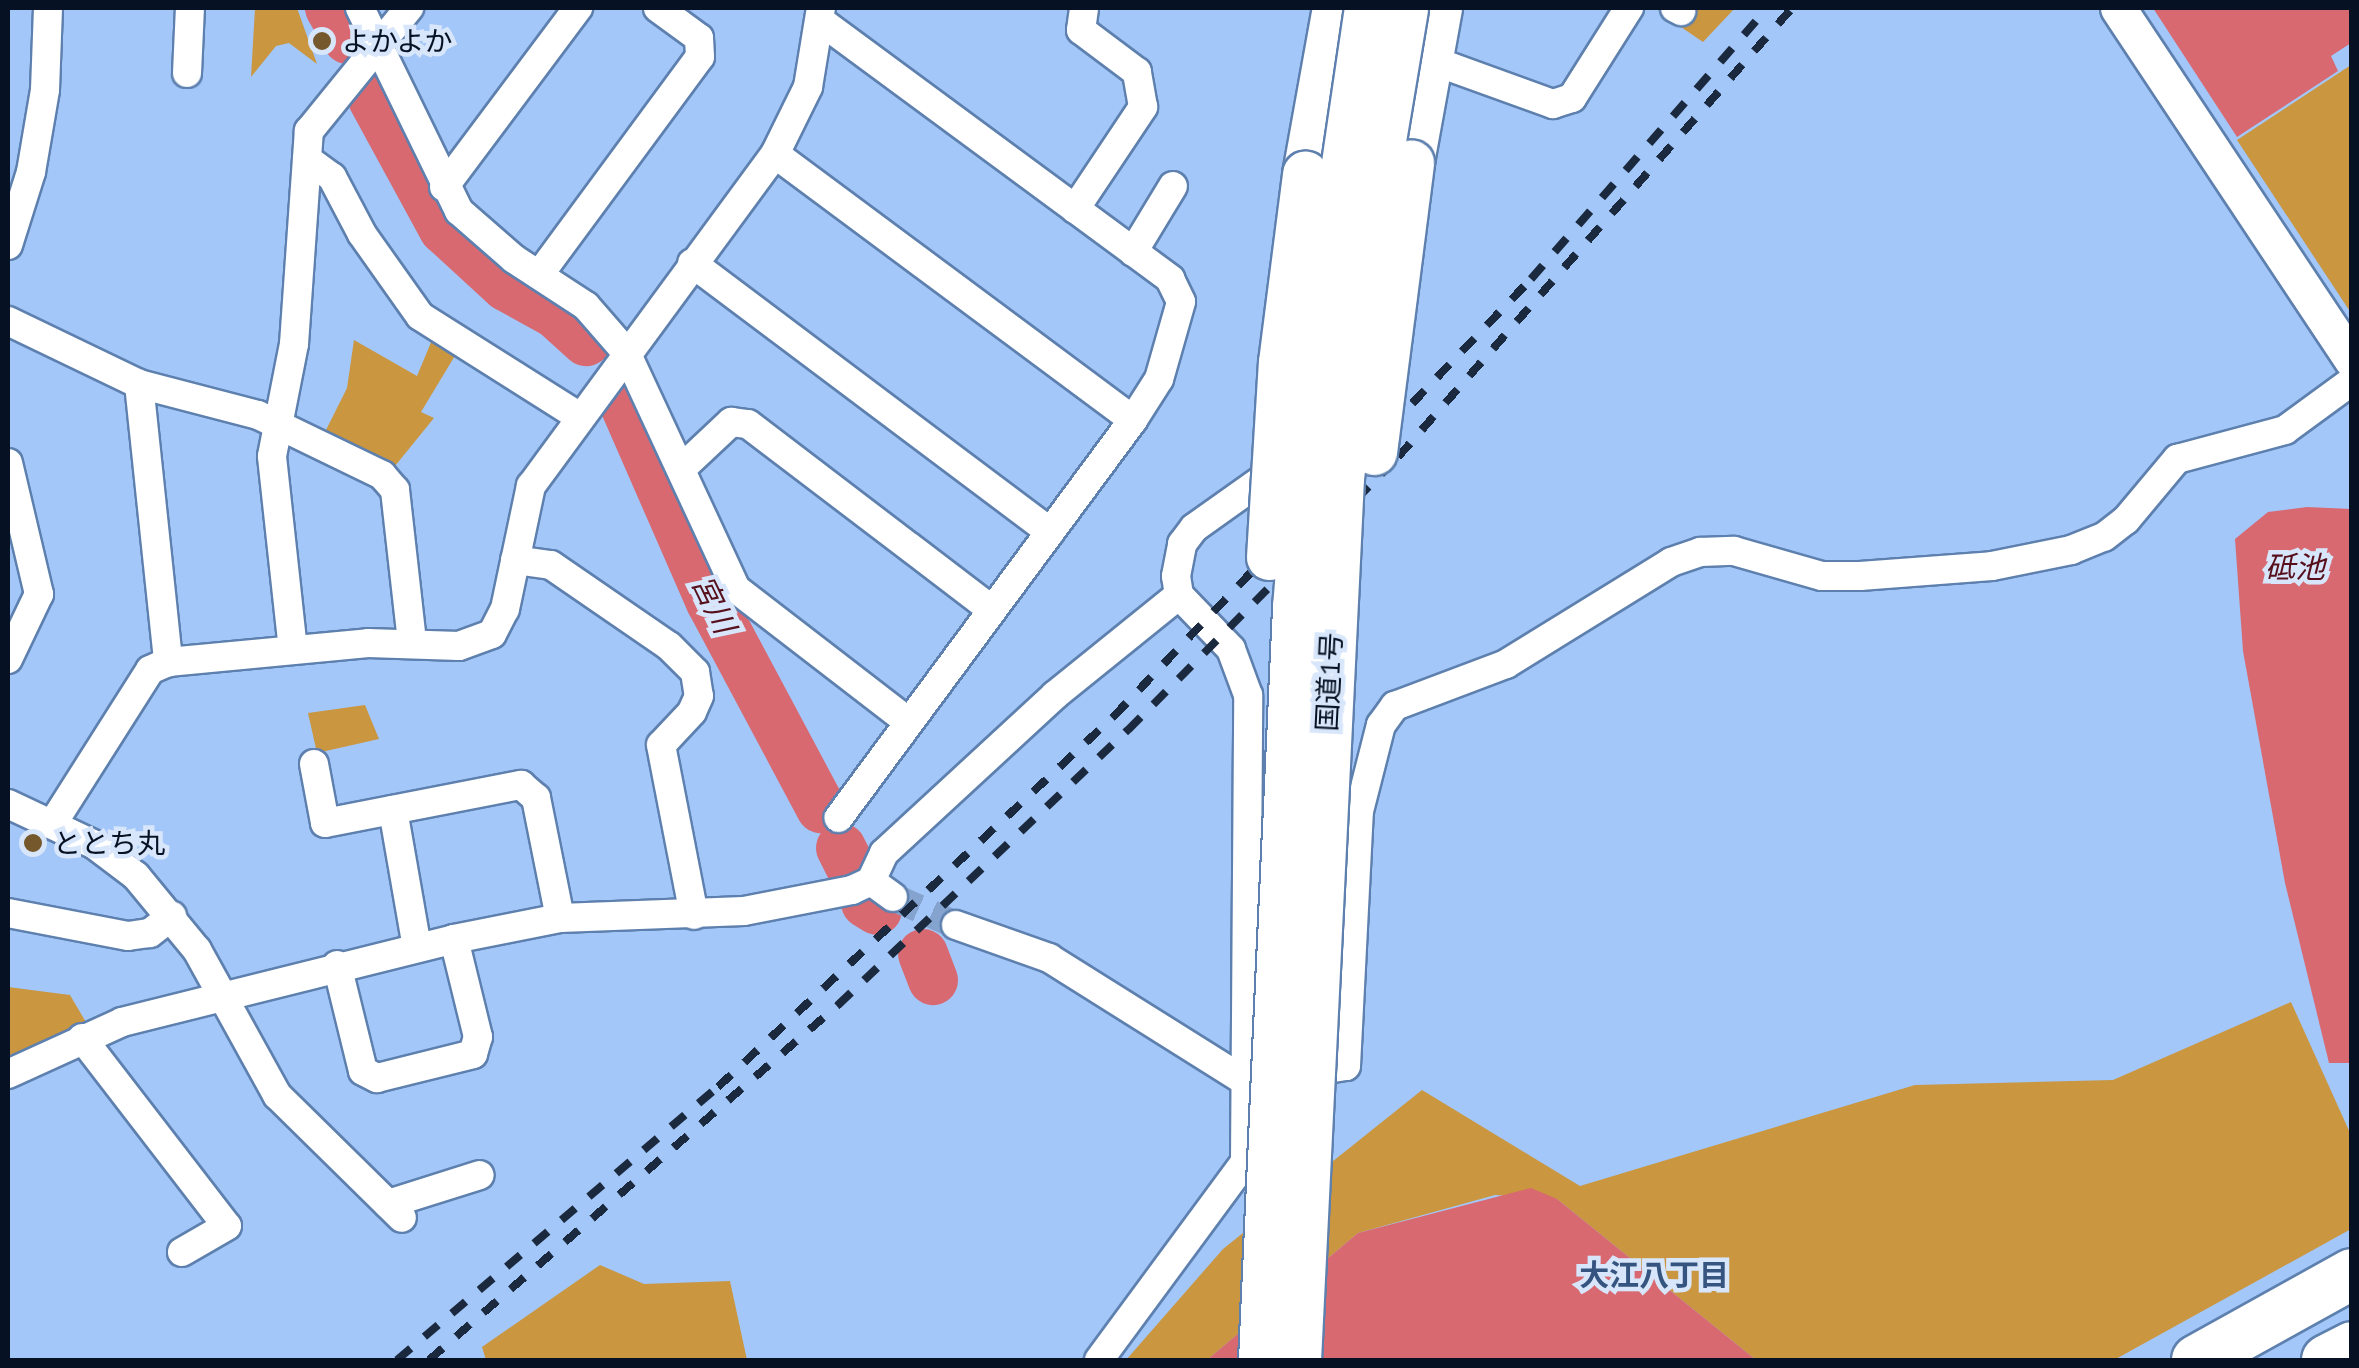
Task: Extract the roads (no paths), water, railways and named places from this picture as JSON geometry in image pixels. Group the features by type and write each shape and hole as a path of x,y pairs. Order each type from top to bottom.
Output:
{"highway":[{"path":"1282,859 1266,613 1281,362 1305,174 1335,8"},
{"name":"国道1号","path":"1261,1360 1282,859 1316,346 1367,8"},
{"name":"国道1号","path":"1298,1360 1342,800 1354,350 1405,8"},
{"path":"1342,800 1357,616 1411,162 1439,8"},
{"path":"2197,1360 2352,1274"},
{"path":"2328,1360 2352,1347"}],"street":[{"path":"8,245 31,172 45,90 48,8"},
{"path":"188,73 190,8"},
{"path":"360,8 444,188 459,211 539,275 586,306 626,352 736,589 909,722"},
{"path":"294,650 272,456 294,344 307,159 317,115 378,48 408,8"},
{"path":"444,188 578,8"},
{"path":"539,275 700,56 699,38 658,8"},
{"path":"1075,209 1142,108 1137,72 1081,30 1084,8"},
{"path":"1242,492 1256,454 1316,8"},
{"path":"1098,1360 1245,1162 1251,811 1242,667 1179,596 1182,544 1399,367 1457,8"},
{"path":"1445,65 1553,104 1572,98 1629,8"},
{"path":"2118,8 2352,360"},
{"path":"52,823 150,670 168,662 412,642 470,645 492,634 505,609 531,486 578,416 775,154 808,87 821,15 1170,279 1180,302 1159,379 1133,420 838,818"},
{"path":"775,154 1133,420"},
{"path":"307,159 332,176 362,234 420,316 578,416"},
{"path":"1134,252 1173,186"},
{"path":"692,263 1050,532"},
{"path":"8,321 139,384 278,425 382,475 396,490 412,642"},
{"path":"956,924 1049,958 1246,1082 1346,1066 1342,800 1395,706 1506,664 1671,562 1734,551 1822,576 1860,576 1992,566 2071,550 2104,538 2126,520 2177,459 2285,430 2352,381"},
{"path":"139,384 168,662"},
{"path":"682,469 731,422 748,424 992,610"},
{"path":"8,463 39,594 8,659"},
{"path":"515,560 551,565 669,646 694,672 699,696 692,712 661,746 694,915"},
{"path":"8,1074 82,1038 221,993 454,939 560,918 694,915 882,889 884,854 1055,696 1179,596"},
{"path":"314,764 325,824 521,785 536,798 560,918"},
{"path":"1251,811 1342,800"},
{"path":"8,804 52,823 136,876 172,916 221,993 277,1095 395,1211 480,1174"},
{"path":"393,810 418,947"},
{"path":"8,913 128,936 150,933 172,916"},
{"path":"337,965 363,1071 377,1078 473,1054 478,1038 454,939"},
{"path":"82,1038 227,1226 182,1252"}],"water":[{"path":"2153,8 2351,8 2351,43 2331,56 2338,71 2237,137"},
{"name":"砥池","path":"2307,507 2351,509 2351,1063 2329,1063 2285,883 2243,651 2235,539 2268,512"},
{"path":"1531,1188 1557,1199 1756,1360 1207,1360 1358,1233"}],"waterway":[{"name":"宮川","path":"330,8 348,39"},
{"name":"宮川","path":"373,99 444,229 506,286 555,313 586,341"},
{"name":"宮川","path":"620,394 711,602 821,808"},
{"name":"宮川","path":"841,848 853,872"},
{"name":"宮川","path":"866,903 877,910"},
{"name":"宮川","path":"923,954 933,980"}],"tunnel":[{"path":"893,897 956,925"}],"railway":[{"path":"397,1360 718,1087 1114,716 1531,279 1767,8"},
{"path":"429,1360 838,1005 1128,730 1398,457 1792,8"}],"place":[{"name":"よかよか","path":"322,41"},
{"name":"ととち丸","path":"33,843"}],"district":[{"name":"大江八丁目","path":"1654,1275"}]}
